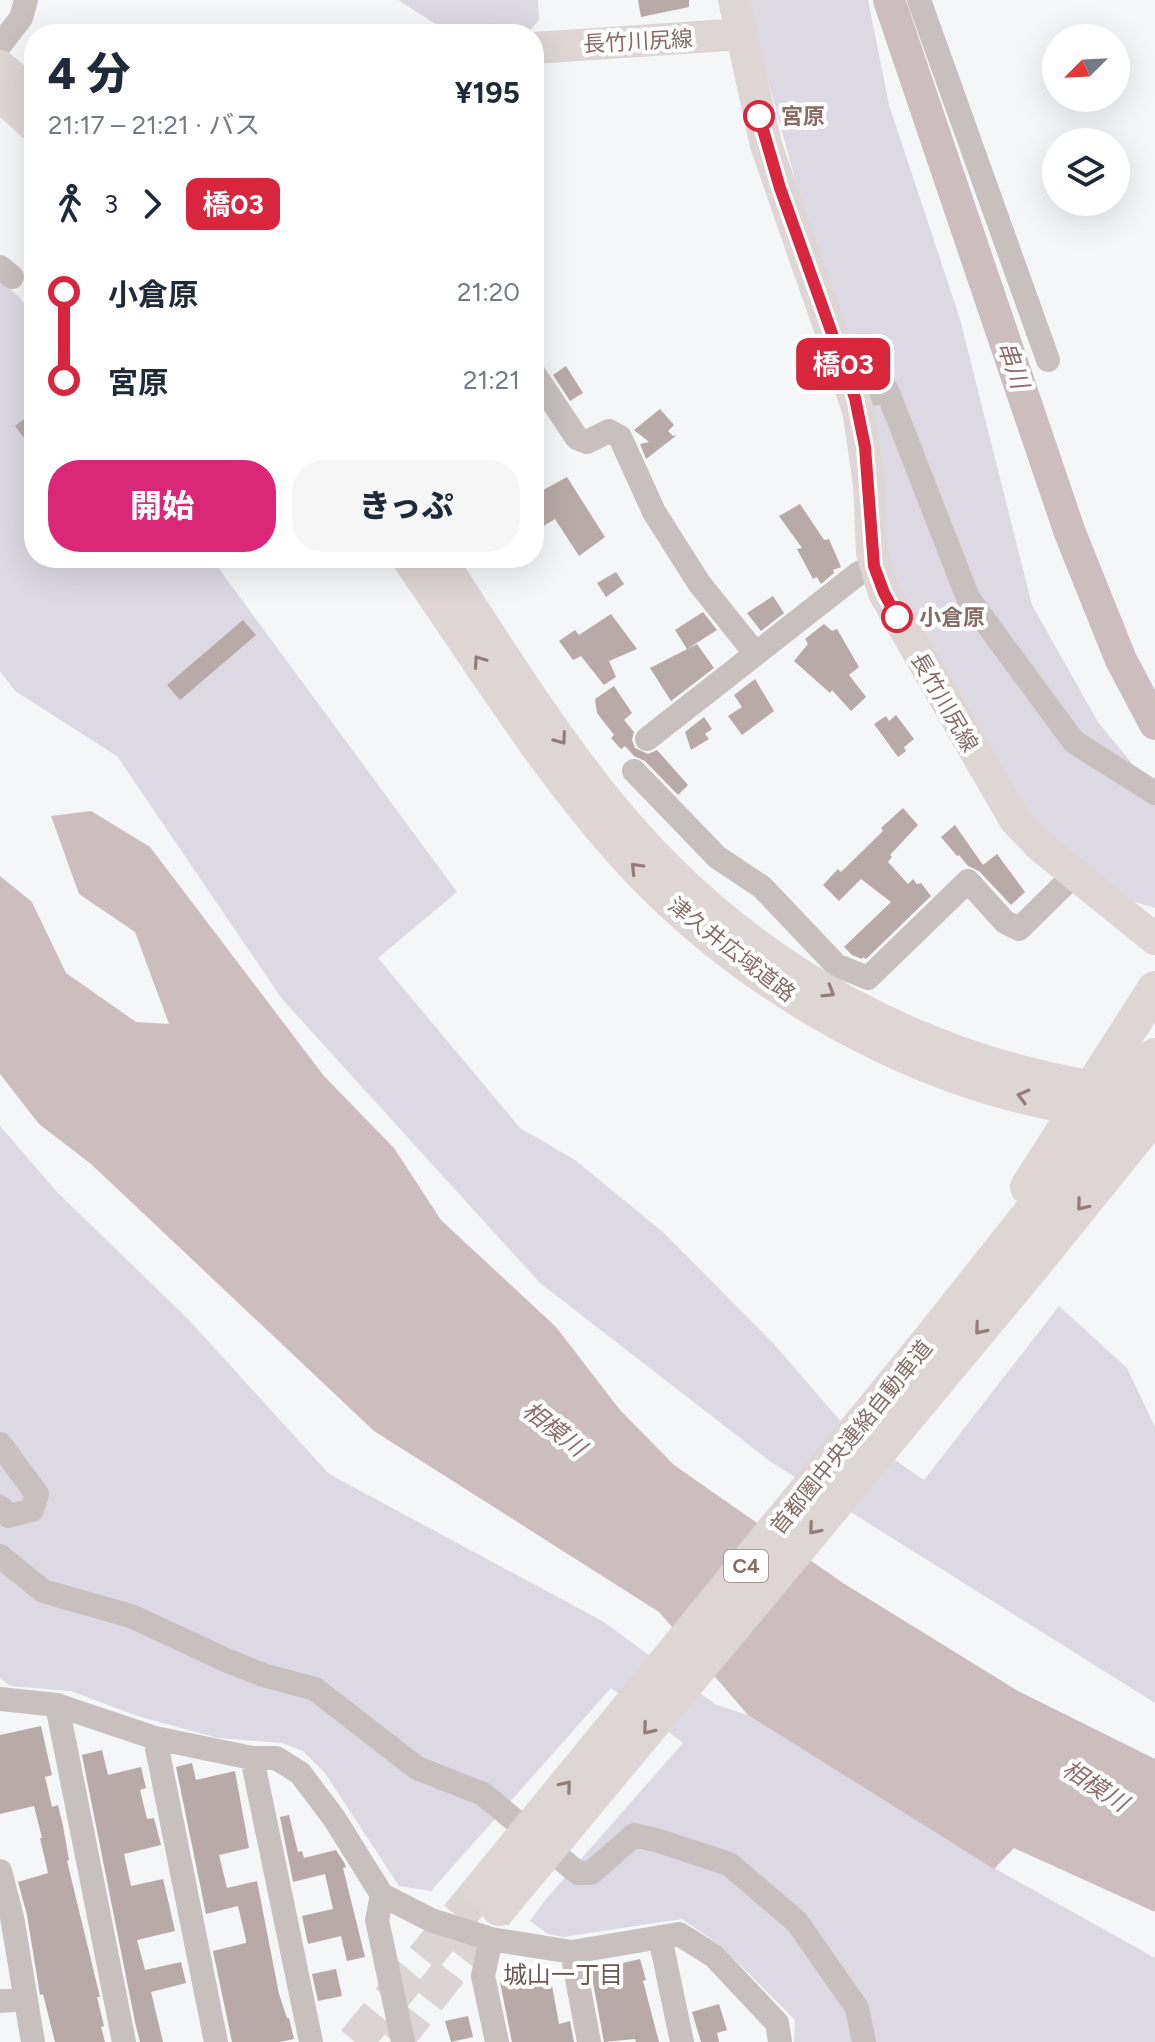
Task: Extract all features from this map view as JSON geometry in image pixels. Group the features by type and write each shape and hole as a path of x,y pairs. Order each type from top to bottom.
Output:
{"highway":[{"path":"1013,1247 1155,989"},
{"path":"1077,1135 1155,1056"},
{"name":"首都圏中央連絡自動車道","path":"491,1912 930,1340 1013,1247 1147,1126"},
{"name":"首都圏中央連絡自動車道","path":"491,1912 1013,1247"}],"main road":[{"name":"長竹川尻線","path":"734,0 771,160 855,398 865,447 874,566 890,605 1007,809 1027,833 1155,939"},
{"name":"長竹川尻線","path":"544,47 742,34"},
{"path":"0,66 24,86"},
{"path":"0,96 24,117"},
{"name":"津久井広域道路","path":"414,568 595,822 679,911 742,962 844,1027 942,1071 1035,1100 1147,1126"},
{"name":"津久井広域道路","path":"447,568 552,727 601,793 684,884 745,936 845,1001 952,1051 1060,1082 1155,1095"}],"street":[{"path":"0,45 21,18 26,0"},
{"path":"919,0 1048,360"},
{"path":"544,388 577,438 587,442 609,431 620,437 654,512 699,583 755,653"},
{"path":"855,398 887,390 968,598 1074,742 1155,793"},
{"path":"647,739 859,573 874,566"},
{"path":"634,771 717,857 762,887 836,965 868,978 968,881 1005,922 1019,929 1075,874"},
{"path":"0,1444 37,1494 32,1510 9,1516 0,1507"},
{"path":"0,1556 43,1591 131,1616 263,1675 315,1689 417,1768 483,1794 578,1873 591,1873 634,1835 729,1864 797,1922 857,2008 864,2042"},
{"path":"0,1699 57,1705 155,1738 286,1762 306,1779 382,1895 431,1920 491,1912 572,1952 679,1934 714,1956 777,2023 780,2042"},
{"path":"57,1705 124,2042"},
{"path":"155,1738 216,2042"},
{"path":"252,1758 311,2042"},
{"path":"0,1871 12,1917 33,2042"},
{"path":"382,1895 377,1920 403,2042"},
{"path":"491,1912 483,1976 497,2042"},
{"path":"660,1937 682,2042"},
{"path":"572,1952 589,2042"},
{"path":"0,2001 25,1999"}],"shaded area":[{"path":"398,0 538,0 539,20 536,24 435,24"},
{"path":"746,0 868,0 889,105 960,319 1032,605 1098,722 1134,766 1155,785 1155,908 1099,891 1015,805 883,568 800,197"},
{"path":"0,279 24,303 24,568 218,568 457,892 378,958 520,1128 575,1160 664,1233 774,1344 843,1424 924,1480 1059,1306 1127,1368 1155,1427 1155,1703 771,1462 540,1283 282,999 117,756 15,691 0,671"},
{"path":"0,1126 58,1193 187,1318 329,1474 604,1622 716,1705 748,1715 994,1868 1155,1958 1155,2042 794,2042 795,2020 721,1946 682,1919 563,1937 548,1934 530,1921 683,1743 611,1688 431,1891 399,1886 325,1773 303,1751 282,1743 218,1738 137,1716 71,1691 10,1686 0,1678"}],"water":[{"name":"相模川","path":"91,811 150,847 324,1076 394,1148 441,1220 556,1327 620,1410 674,1465 843,1583 1018,1691 1155,1759 1155,1912 1014,1848 994,1869 748,1715 659,1612 374,1431 91,1164 39,1124 0,1074 0,876 32,902 66,973 136,1022 169,1024 135,932 79,894 51,816"}],"building":[{"path":"638,0 689,0 689,7 641,17"},
{"path":"566,366 583,393 570,401 553,375"},
{"path":"660,409 674,425 668,431 673,436 677,435 646,459 640,444 649,442 634,430"},
{"path":"24,419 24,438 15,426"},
{"path":"567,477 605,537 579,556 555,519 544,526 544,490"},
{"path":"800,504 824,540 829,539 841,567 833,570 834,573 821,584 817,577 813,579 797,549 802,548 779,516"},
{"path":"616,572 624,584 606,597 597,583"},
{"path":"773,596 784,613 761,631 747,613"},
{"path":"703,612 717,630 687,649 675,630"},
{"path":"611,614 637,649 609,661 616,677 604,685 581,656 573,660 559,641 575,630 579,635"},
{"path":"243,620 256,635 180,700 167,685"},
{"path":"824,624 832,631 837,629 859,667 849,675 866,697 851,711 832,690 830,693 794,661 808,644 805,639"},
{"path":"697,644 714,668 671,701 650,668"},
{"path":"755,679 774,711 742,735 728,716 742,707 734,695"},
{"path":"614,686 632,713 624,720 634,732 632,740 635,748 648,754 657,750 688,785 678,795 645,761 634,756 625,746 621,749 611,738 614,735 597,713 595,699"},
{"path":"896,715 914,739 898,757 874,724 886,716 889,721"},
{"path":"704,717 712,729 705,734 709,739 691,750 685,732"},
{"path":"903,808 918,825 890,855 892,857 888,862 908,884 913,879 917,884 921,883 931,896 866,959 862,959 844,947 891,902 861,879 839,901 823,885 838,869 841,872"},
{"path":"955,825 983,865 997,854 1025,892 1011,905 979,871 957,856 941,837"},
{"path":"41,1726 52,1775 45,1777 52,1807 58,1805 63,1826 67,1861 100,1997 97,1997 105,2042 55,2042 43,1994 40,1995 27,1915 18,1882 48,1873 42,1838 34,1806 0,1814 0,1735"},
{"path":"102,1750 108,1775 141,1767 146,1788 140,1790 147,1819 154,1818 161,1845 124,1854 131,1886 163,1879 175,1931 137,1940 145,1970 181,1962 186,1983 151,1992 163,2042 140,2042 135,2022 82,1755"},
{"path":"192,1763 196,1780 235,1771 249,1848 219,1855 227,1888 257,1881 279,1994 294,2039 232,2042 213,1951 246,1943 246,1940 238,1906 206,1914 176,1767"},
{"path":"289,1815 298,1852 302,1851 304,1858 336,1850 345,1864 343,1868 365,1957 347,1961 341,1936 308,1944 302,1916 333,1909 325,1874 293,1882 280,1817"},
{"path":"640,1959 659,2042 636,2042 635,2039 604,2042 590,1966 604,1963 605,1967"},
{"path":"336,1969 342,1996 318,2001 312,1974"},
{"path":"549,1969 559,2024 570,2021 574,2042 512,2042 500,1982"},
{"path":"719,2004 727,2030 717,2033 719,2042 701,2042 692,2012"},
{"path":"468,2016 473,2037 451,2042 445,2021"}],"waterway":[{"name":"串川","path":"889,0 1070,533 1121,660 1155,724"}],"tunnel":[{"path":"355,2042 481,1889"},
{"path":"394,2042 499,1908"}],"bus line":[{"name":"橋03","path":"759,116 780,188 855,398 865,447 874,566 897,617"}],"place":[{"name":"宮原","path":"759,116"},
{"name":"小倉原","path":"897,617"}],"district":[{"name":"城山一丁目","path":"563,1975"}]}
